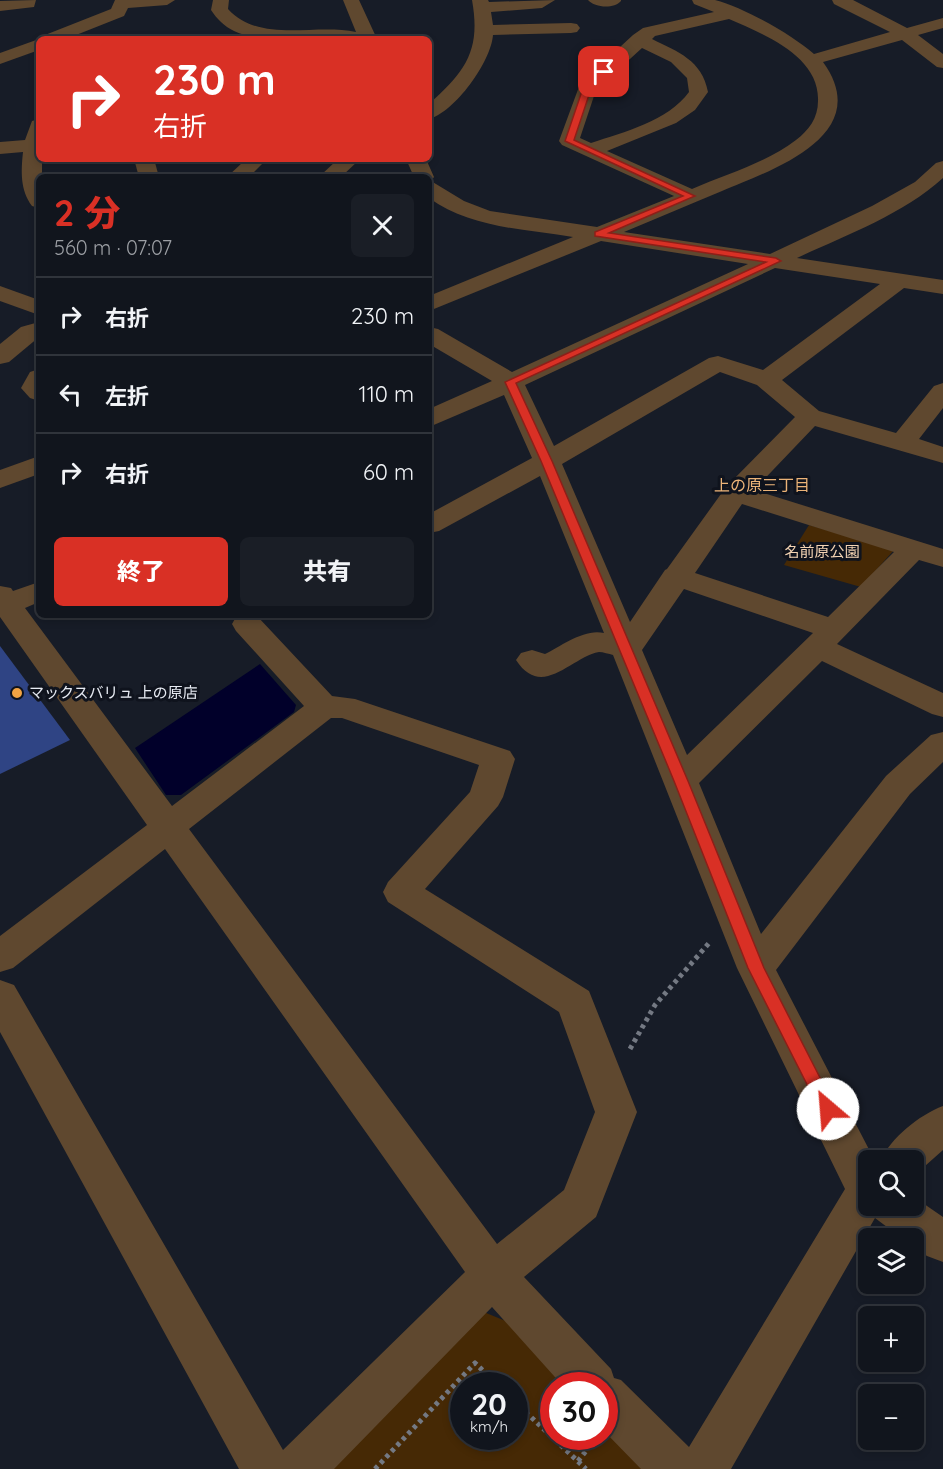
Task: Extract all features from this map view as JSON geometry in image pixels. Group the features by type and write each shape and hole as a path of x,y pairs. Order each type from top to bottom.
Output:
{"street":[{"path":"0,6 28,3 28,0"},
{"path":"58,36 118,12 122,1 167,0"},
{"path":"221,0 219,10 224,18 233,26 254,32 350,36"},
{"path":"351,0 365,36"},
{"path":"432,110 474,71 482,55 484,30 481,4 542,3 547,0"},
{"path":"432,303 765,166 795,149 815,133 826,114 830,96 811,60 780,39 700,0"},
{"path":"854,2 904,33 943,63"},
{"path":"691,196 569,141 587,88 639,39 649,32 731,14"},
{"path":"811,60 943,23"},
{"path":"484,30 571,28"},
{"path":"591,150 669,121 689,107 697,94 698,83 695,72 663,49 639,39"},
{"path":"0,61 36,45"},
{"path":"0,61 36,63"},
{"path":"36,132 31,146 36,198"},
{"path":"0,148 31,146"},
{"path":"240,174 253,162"},
{"path":"332,174 346,162"},
{"path":"432,418 776,261 936,182"},
{"path":"432,190 461,209 487,217 943,287"},
{"path":"766,380 901,279"},
{"path":"0,293 36,307"},
{"path":"0,357 29,332 36,330"},
{"path":"432,336 511,382 547,461 626,649 756,968 858,1170"},
{"path":"432,523 547,461 718,363 766,380 810,416 943,455"},
{"path":"902,443 943,391"},
{"path":"626,649 675,576 736,493 810,416"},
{"path":"0,480 36,465"},
{"path":"736,493 943,558"},
{"path":"681,781 914,548"},
{"path":"675,576 825,638 943,706"},
{"path":"15,597 169,829 493,1275 581,1372"},
{"path":"249,618 324,707"},
{"path":"532,660 543,666 597,641 626,649"},
{"path":"0,957 169,829 324,707 344,707 498,759 486,797 401,892 575,1002 616,1112 580,1203 493,1275 299,1469"},
{"path":"756,968 898,785 943,743"},
{"path":"0,996 266,1469"},
{"path":"913,1150 943,1124"},
{"path":"704,1469 858,1207"},
{"path":"905,1216 943,1242"},
{"path":"618,1411 675,1469"}],"path":[{"path":"603,1077 625,1057 655,1005 735,914"},
{"path":"467,1372 475,1364 484,1372"},
{"path":"375,1469 450,1390"},
{"path":"528,1414 586,1469"},
{"path":"578,1461 587,1450"}],"green space":[{"name":"名前原公園","path":"809,525 894,550 861,587 784,565"},
{"path":"479,1310 508,1322 555,1372 540,1372 540,1450 618,1450 618,1439 646,1469 324,1469"}],"water":[{"path":"260,664 296,705 294,712 181,795 166,795 135,748"}],"building":[{"name":"マックスバリュ 上の原店","path":"0,646 70,740 0,774"}],"place":[{"name":"マックスバリュ 上の原店","path":"17,693"}],"district":[{"name":"上の原三丁目","path":"762,485"}],"route":[{"path":"604,72 587,88 569,141 691,196 598,234 776,261 511,382 547,461 681,781 756,968 828,1109"}]}
